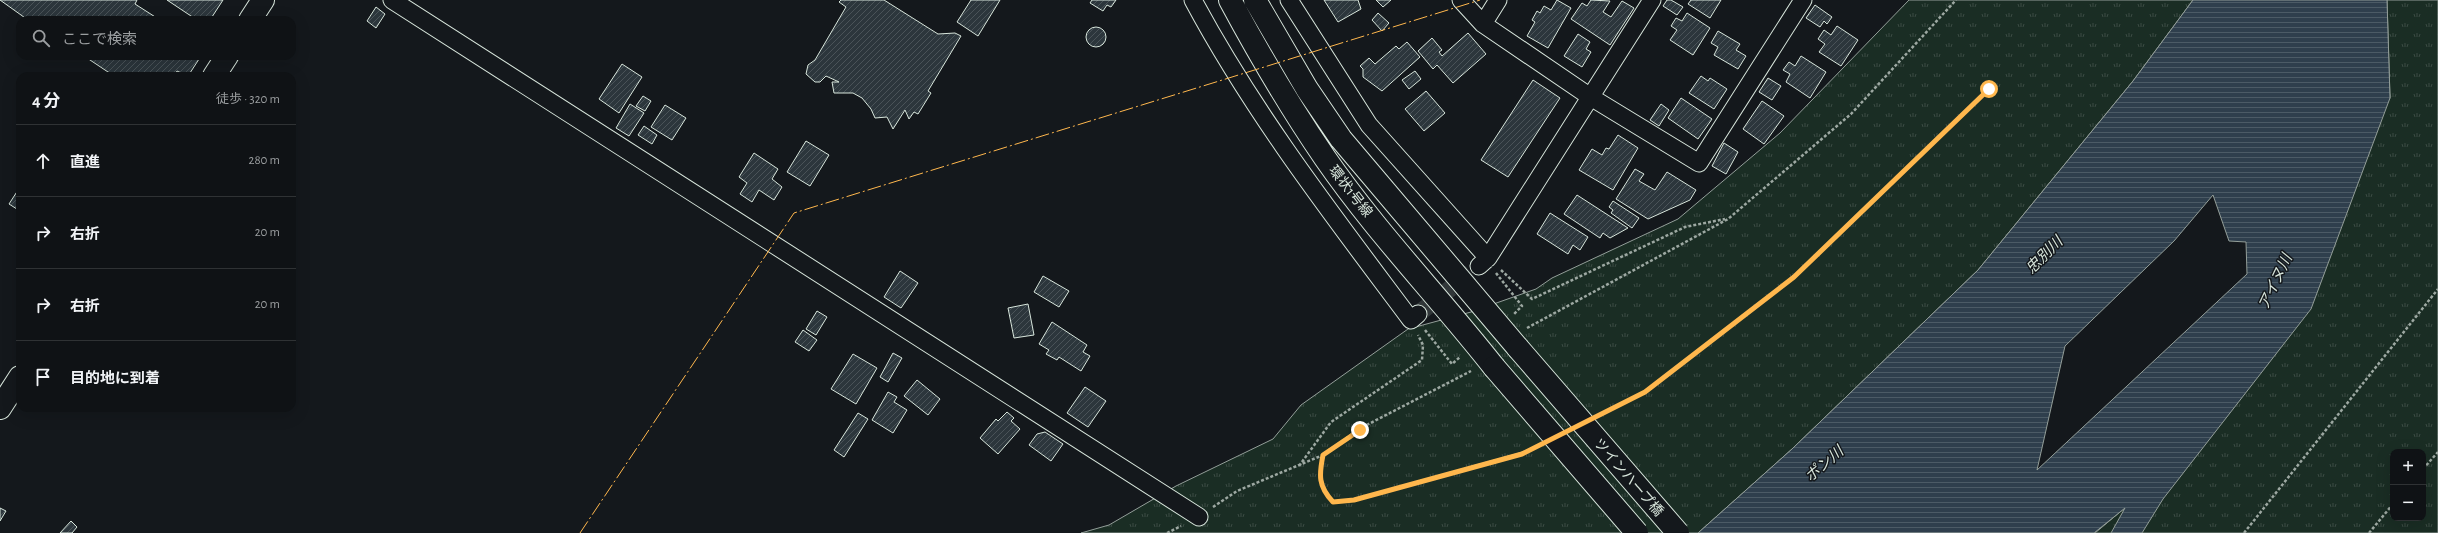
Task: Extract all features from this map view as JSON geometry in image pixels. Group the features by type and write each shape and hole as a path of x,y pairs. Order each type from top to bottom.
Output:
{"main road":[{"path":"253,16 263,0"},
{"name":"環状1号線","path":"1230,0 1258,50 1326,159 1409,265 1494,367 1637,533"},
{"name":"環状1号線","path":"1255,0 1307,89 1341,139 1521,339"},
{"path":"217,72 224,60"},
{"name":"ツインハープ橋","path":"1521,339 1678,533"},
{"path":"0,408 16,383"}],"street":[{"path":"392,0 1198,517"},
{"path":"1193,0 1220,50 1315,192 1414,317"},
{"path":"1289,0 1369,125 1484,262 1652,0"},
{"path":"1461,0 1483,24 1590,96 1699,163 1803,0"},
{"path":"1483,24 1498,0"}],"path":[{"path":"1521,339 1728,219 1851,114 1956,0"},
{"path":"1597,416 1645,392 1794,277 1989,89"},
{"path":"1484,262 1532,299 1685,227 1728,219"},
{"path":"1484,262 1522,306 1512,316"},
{"path":"2244,533 2438,289"},
{"path":"1299,467 1331,422 1422,360 1423,345 1414,317"},
{"path":"1414,317 1452,364 1461,357"},
{"path":"1167,533 1198,517 1237,491 1299,467 1323,455 1360,430 1473,370"},
{"path":"1323,455 1320,472 1323,492 1333,502 1347,501 1522,454 1543,443"},
{"path":"2426,466 2438,452"},
{"path":"2369,533 2390,508"}],"green space":[{"path":"1909,0 2193,0 2133,81 1978,270 1792,449 1698,533 1081,533 1109,525 1176,486 1273,439 1301,405 1408,329 1471,312 1536,289 1552,278 1678,219 1780,133"},
{"path":"2387,0 2438,0 2438,533 2095,533 2126,507 2390,98"}],"water":[{"path":"2193,0 2387,0 2390,98 2311,309 2163,499 2142,533 2111,533 2125,508 2094,533 1698,533 1792,449 1978,270 2133,81","holes":["2213,195 2229,241 2246,242 2247,274 2037,470 2065,346 2174,241"]}],"building":[{"path":"0,0 137,0 135,4 154,16 22,16"},
{"path":"167,0 223,0 213,16 191,16"},
{"path":"841,0 884,0 938,34 955,33 961,36 928,91 931,93 918,114 914,112 909,119 905,110 893,129 887,117 875,118 871,109 862,98 853,93 834,93 832,82 839,82 826,76 820,82 815,82 806,74 808,65 815,60 846,7 839,2"},
{"path":"971,0 1000,0 978,36 957,22"},
{"path":"1092,0 1116,0 1111,7 1107,5 1103,11 1090,3"},
{"path":"1324,0 1358,0 1361,9 1338,22"},
{"path":"1376,0 1391,0 1383,7"},
{"path":"1557,0 1571,8 1548,48 1527,36 1535,22 1532,20 1537,11 1540,13 1544,6 1551,10"},
{"path":"1591,0 1610,1 1603,12 1611,17 1622,1 1634,8 1610,45 1571,19 1582,3 1587,6"},
{"path":"1667,0 1671,0 1683,7 1677,15 1663,6"},
{"path":"1691,0 1721,0 1710,18 1688,4"},
{"path":"1815,5 1832,17 1827,24 1824,21 1820,27 1806,18"},
{"path":"376,7 385,14 376,28 367,21"},
{"path":"1378,13 1389,23 1382,31 1372,20"},
{"path":"1687,13 1710,28 1693,55 1670,40 1677,30 1671,26 1676,18 1682,21"},
{"path":"1837,26 1858,40 1841,66 1819,52 1825,44 1818,39 1824,30 1831,35"},
{"path":"1092,27 1100,27 1106,33 1106,41 1100,47 1092,47 1086,41 1086,33"},
{"path":"1718,31 1740,44 1736,50 1746,56 1738,69 1714,55 1718,47 1711,43"},
{"path":"1468,33 1486,54 1453,83 1437,65 1433,69 1418,51 1432,38 1442,50 1439,52 1442,56"},
{"path":"1578,34 1590,42 1586,49 1591,52 1582,67 1564,56"},
{"path":"1407,42 1420,57 1382,91 1363,77 1363,69 1360,66 1369,58 1375,64 1396,46 1399,49"},
{"path":"1801,56 1826,72 1810,98 1786,82 1790,74 1783,70 1789,62 1795,66"},
{"path":"90,60 198,60 191,72 108,72"},
{"path":"622,64 642,77 619,113 599,99"},
{"path":"1415,71 1421,79 1409,89 1402,80"},
{"path":"1701,76 1708,81 1710,78 1727,89 1714,109 1689,93"},
{"path":"1768,78 1781,86 1772,100 1759,92"},
{"path":"1533,80 1560,98 1508,177 1481,160"},
{"path":"1426,91 1445,113 1424,131 1405,109"},
{"path":"643,96 651,101 645,111 636,106"},
{"path":"1681,98 1712,119 1698,139 1668,118"},
{"path":"1762,101 1784,116 1764,144 1743,129"},
{"path":"630,104 644,113 629,136 616,128"},
{"path":"1661,104 1669,110 1659,126 1650,120"},
{"path":"665,105 686,118 672,140 651,127"},
{"path":"644,126 657,135 652,144 638,135"},
{"path":"1618,135 1638,148 1613,190 1579,170 1592,149 1602,155 1606,148 1609,149"},
{"path":"806,141 829,155 810,186 787,172"},
{"path":"1724,143 1738,152 1726,174 1712,166"},
{"path":"754,153 778,169 772,179 782,187 774,200 759,190 752,202 740,194 747,183 739,177"},
{"path":"1635,169 1644,174 1639,181 1655,190 1667,172 1696,190 1690,200 1648,219 1616,199"},
{"path":"16,193 16,208 9,204"},
{"path":"1577,195 1628,228 1610,238 1603,233 1600,238 1564,214"},
{"path":"1613,201 1639,218 1632,228 1611,213 1613,210 1609,207"},
{"path":"1550,213 1588,237 1580,250 1573,245 1568,254 1537,234"},
{"path":"900,271 918,283 901,308 884,297"},
{"path":"1043,276 1069,291 1059,307 1034,292"},
{"path":"1028,304 1034,335 1014,338 1008,308"},
{"path":"817,311 827,317 816,335 806,329"},
{"path":"1052,322 1087,345 1083,352 1090,356 1081,371 1059,357 1057,360 1046,354 1049,350 1039,344"},
{"path":"803,330 817,340 809,351 795,342"},
{"path":"893,353 902,358 888,382 880,377"},
{"path":"853,354 877,368 856,404 831,389"},
{"path":"917,380 940,399 928,415 904,396"},
{"path":"1085,387 1106,401 1088,427 1067,413"},
{"path":"888,392 897,397 894,402 907,410 893,433 872,420"},
{"path":"1007,412 1014,418 1011,421 1020,429 998,454 980,438 996,419 998,421"},
{"path":"858,413 868,419 844,457 834,450"},
{"path":"1045,432 1063,444 1051,461 1029,445 1037,434"},
{"path":"0,508 6,511 0,521"},
{"path":"71,521 77,527 72,533 60,533"}],"tunnel":[{"path":"1418,314 1479,266"}],"power":[{"path":"580,533 794,213 1480,0"}],"route":[{"path":"1360,430 1323,455 1320,472 1323,492 1333,502 1354,500 1522,454 1645,392 1794,277 1989,89"}],"water label":[{"name":"忠別川","path":"2044,255"},
{"name":"アイヌ川","path":"2275,282"},
{"name":"ポン川","path":"1824,464"}]}
